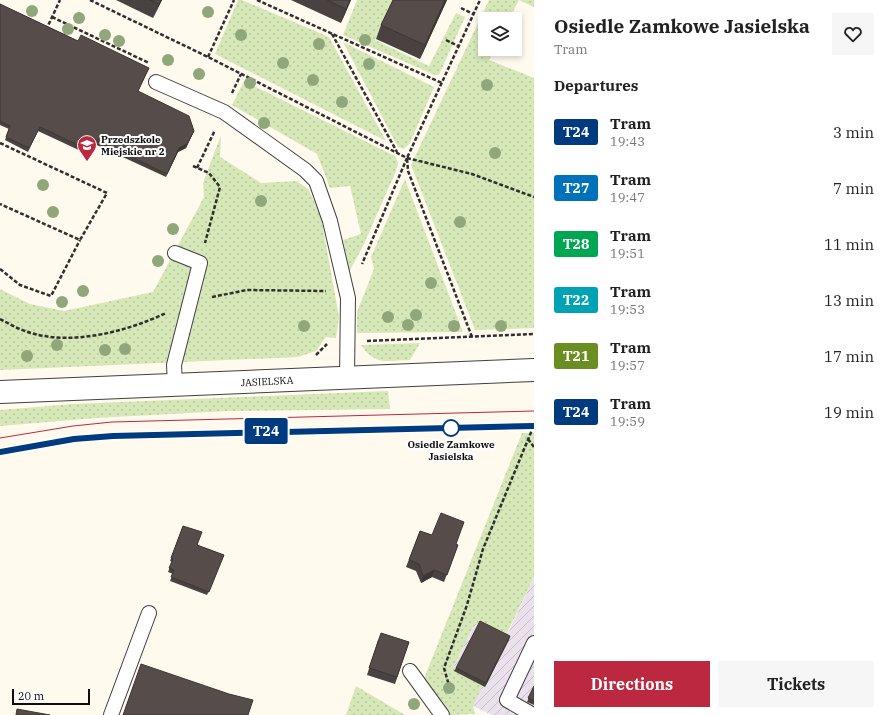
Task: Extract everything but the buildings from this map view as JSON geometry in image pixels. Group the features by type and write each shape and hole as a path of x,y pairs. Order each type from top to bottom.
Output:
{"street":[{"name":"JASIELSKA","path":"0,392 534,370"}],"lane":[{"path":"156,82 224,112 306,170 316,181 330,221 348,298 347,377"},
{"path":"175,253 200,263 174,365 175,385"},
{"path":"111,715 149,613"},
{"path":"533,715 508,700 534,643"},
{"path":"410,671 442,715"}],"path":[{"path":"46,30 60,0"},
{"path":"90,0 208,57 407,158 472,174 534,197"},
{"path":"208,57 234,0"},
{"path":"257,0 442,83"},
{"path":"348,298 407,158 480,0"},
{"path":"461,8 473,14"},
{"path":"52,17 151,64"},
{"path":"332,33 397,152"},
{"path":"446,40 458,46"},
{"path":"197,168 241,74"},
{"path":"0,143 106,193 51,296 20,285 0,269"},
{"path":"407,158 408,171 472,337"},
{"path":"193,166 209,173 220,187 200,263"},
{"path":"0,204 80,240"},
{"path":"452,695 444,668 467,605 484,549 534,425"},
{"path":"528,439 534,447"}],"shaded area":[{"path":"534,577 534,715 492,715 473,706 453,668 475,623 508,633"}],"green space":[{"path":"238,0 242,0 329,37 386,141 215,54"},
{"path":"357,0 393,0 375,40 429,66 456,13 465,17 439,75 435,75 343,35"},
{"path":"489,0 519,0 513,12 483,12"},
{"path":"519,0 534,0 534,7"},
{"path":"478,23 478,56 491,56 489,60 534,78 534,328 475,330 411,165"},
{"path":"343,42 434,87 410,143 404,149 398,147"},
{"path":"244,81 395,156 398,163 396,171 363,246 349,272 343,240 361,234 350,186 330,188 317,154 232,105"},
{"path":"221,135 220,157 261,183 297,181 309,190 321,217 339,317 336,338 326,337 316,351 298,357 0,370 0,289 30,304 64,311 153,292 204,197 203,183"},
{"path":"405,179 463,332 357,333 357,312 374,269 371,257"},
{"path":"420,343 410,360 388,361 382,361 372,357 361,345"},
{"path":"388,391 390,409 228,411 96,418 0,426 0,410 73,404"},
{"path":"522,433 534,433 534,577 507,633 475,623 453,668 483,684 473,706 475,714 447,715 423,681"},
{"path":"356,686 405,715 346,715"}],"tram line":[{"path":"0,438 73,426 112,422 534,411"},
{"path":"0,452 74,439 113,436 534,426"},
{"name":"T24","path":"0,452 74,439 113,436 534,426"}],"place":[{"name":"Przedszkole Miejskie nr 2","path":"87,162"},
{"name":"Osiedle Zamkowe Jasielska","path":"451,428"}]}
